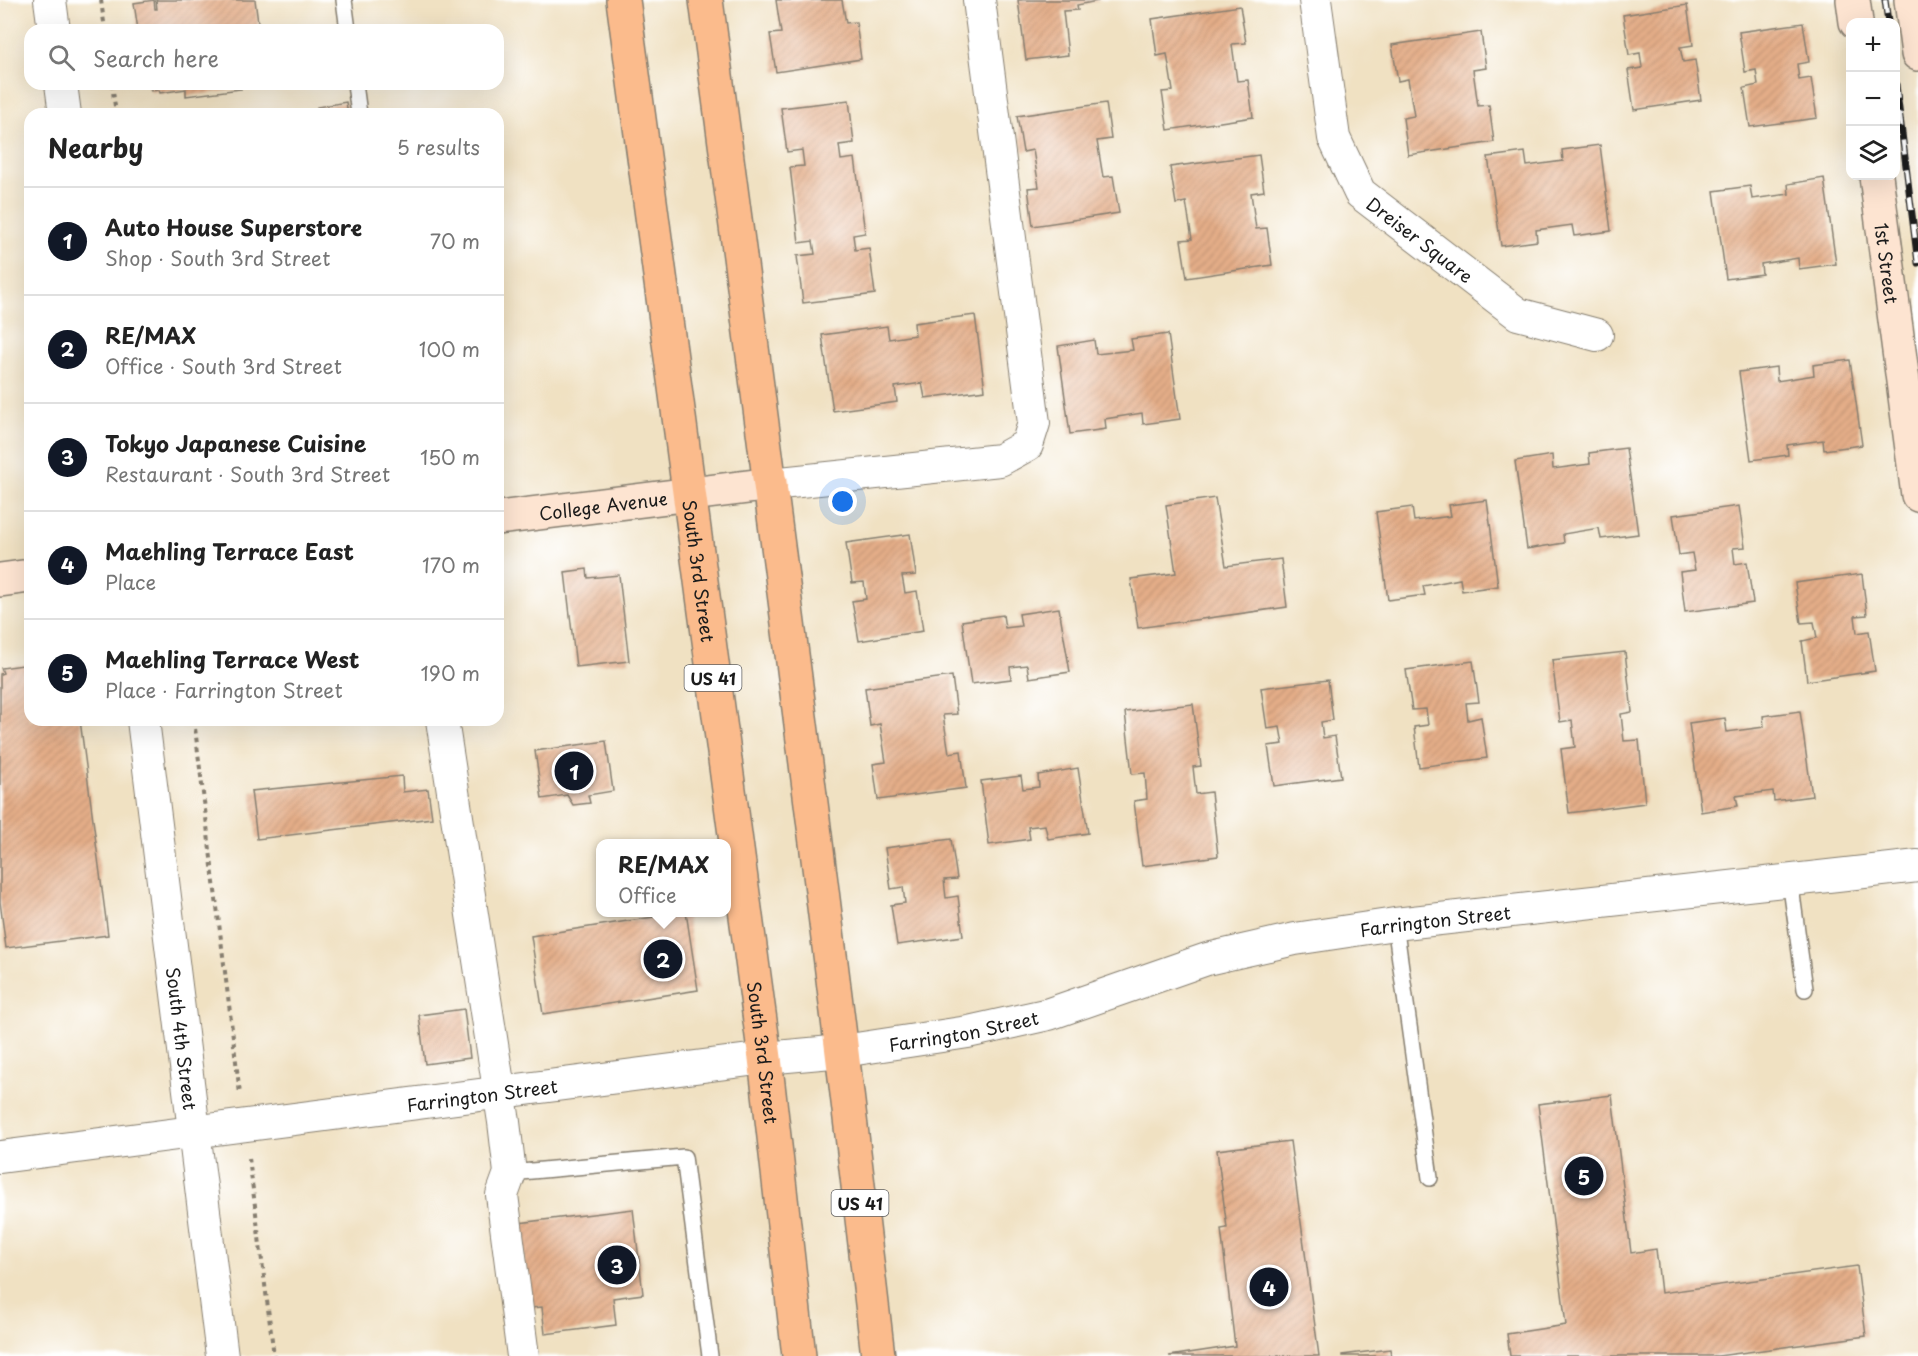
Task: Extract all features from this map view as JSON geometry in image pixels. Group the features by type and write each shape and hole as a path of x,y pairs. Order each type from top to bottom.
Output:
{"highway":[{"name":"South 3rd Street","path":"623,0 765,1058 799,1356"},
{"name":"US 41","path":"706,0 771,484 843,1051 878,1356"}],"main road":[{"path":"1853,0 1855,18"},
{"path":"1911,0 1918,54"},
{"name":"1st Street","path":"1877,180 1918,495"},
{"name":"College Avenue","path":"504,517 771,484"},
{"path":"0,580 24,577"}],"street":[{"path":"50,0 53,24"},
{"name":"College Avenue","path":"771,484 1000,460 1026,445 1034,423 979,0"},
{"name":"Dreiser Square","path":"1315,0 1334,138 1359,193 1518,314 1596,335"},
{"path":"62,90 63,108"},
{"name":"South 4th Street","path":"144,726 222,1356"},
{"path":"443,726 500,1093 510,1173 502,1195 523,1356"},
{"name":"Farrington Street","path":"0,1157 765,1058 843,1051 968,1032 1048,1014 1207,959 1295,939 1395,924 1918,866"}],"lane":[{"path":"344,0 347,24"},
{"path":"356,90 358,108"},
{"path":"1790,880 1805,989"},
{"path":"1395,924 1430,1178"},
{"path":"510,1173 684,1157 710,1356"}],"path":[{"path":"101,0 104,24"},
{"path":"113,90 115,108"},
{"path":"195,726 274,1356"}],"building":[{"path":"154,0 155,9 157,9 156,0 255,0 258,24 137,24 134,3"},
{"path":"776,0 842,0 846,23 856,22 861,59 776,72 770,34 781,33"},
{"path":"1018,0 1098,1 1077,5 1078,10 1063,11 1068,55 1026,60"},
{"path":"1687,5 1693,45 1680,47 1683,62 1695,60 1701,100 1634,110 1628,70 1642,68 1640,53 1629,55 1623,15"},
{"path":"1240,6 1246,43 1232,44 1237,81 1248,80 1253,117 1168,130 1162,92 1173,91 1167,54 1157,56 1152,19"},
{"path":"1803,23 1809,62 1797,64 1799,80 1811,78 1817,118 1750,127 1744,88 1758,85 1756,70 1745,72 1739,32"},
{"path":"1481,32 1486,68 1473,70 1478,106 1489,105 1494,142 1408,155 1403,118 1414,116 1408,79 1398,81 1392,45"},
{"path":"159,90 180,90 160,93"},
{"path":"186,90 233,90 186,96"},
{"path":"849,100 854,143 839,145 841,160 855,158 865,233 853,235 855,250 869,248 875,294 803,303 797,256 815,254 813,241 799,243 790,167 804,166 802,150 787,152 781,108"},
{"path":"346,102 347,108 317,108"},
{"path":"1106,103 1111,139 1097,141 1103,177 1113,176 1119,213 1033,226 1028,188 1039,187 1033,150 1023,152 1017,116"},
{"path":"1600,145 1611,231 1574,236 1572,225 1536,230 1537,241 1501,246 1488,157 1525,152 1527,166 1563,161 1562,150"},
{"path":"1259,155 1264,191 1251,193 1256,229 1267,228 1272,265 1187,278 1181,240 1192,239 1186,202 1176,204 1170,167"},
{"path":"1824,178 1836,264 1799,269 1798,258 1761,264 1762,274 1726,279 1714,191 1750,186 1752,199 1789,194 1788,184"},
{"path":"975,315 985,390 925,398 922,383 895,387 897,402 833,411 822,335 887,326 889,339 915,335 914,323"},
{"path":"1168,334 1180,419 1143,424 1142,413 1105,419 1106,429 1070,434 1058,346 1094,340 1096,354 1133,350 1131,339"},
{"path":"1850,360 1862,445 1824,450 1823,440 1787,445 1788,455 1751,460 1739,372 1776,367 1777,381 1814,375 1813,365"},
{"path":"1626,448 1638,534 1601,539 1599,528 1563,534 1564,543 1527,549 1515,461 1552,455 1553,469 1590,464 1589,453"},
{"path":"1215,498 1226,566 1281,559 1287,607 1138,628 1131,579 1176,573 1166,505"},
{"path":"1487,500 1498,586 1462,591 1460,579 1423,586 1425,595 1388,600 1376,512 1412,507 1414,521 1451,516 1449,505"},
{"path":"1739,506 1745,547 1733,548 1735,564 1747,562 1753,603 1685,612 1680,572 1695,570 1692,553 1679,555 1673,515"},
{"path":"910,534 916,575 902,576 905,593 917,591 923,631 859,641 852,601 866,599 864,582 852,583 846,543"},
{"path":"587,569 588,578 619,575 629,661 576,667 565,572"},
{"path":"1862,574 1867,615 1855,616 1857,633 1869,631 1875,671 1807,681 1802,641 1817,638 1814,622 1801,623 1795,583"},
{"path":"1059,608 1070,672 1029,678 1027,665 1010,667 1011,679 971,684 962,621 1003,615 1005,628 1021,626 1019,614"},
{"path":"1625,652 1632,712 1621,714 1624,741 1639,740 1645,803 1569,813 1561,749 1575,747 1572,720 1560,722 1552,660"},
{"path":"1473,661 1479,702 1466,703 1468,720 1481,717 1487,758 1419,767 1414,727 1428,725 1426,709 1412,710 1406,670"},
{"path":"24,665 24,726 81,726 108,935 6,948 0,902 0,674 3,673 1,668"},
{"path":"952,676 957,714 943,715 949,753 961,751 966,788 878,800 873,764 886,762 880,724 870,726 865,688"},
{"path":"1328,680 1333,720 1321,722 1323,738 1335,736 1341,777 1274,786 1268,746 1283,744 1280,727 1267,729 1261,688"},
{"path":"1193,704 1201,766 1193,767 1196,794 1211,792 1218,856 1142,866 1134,801 1147,799 1145,773 1132,774 1125,712"},
{"path":"1800,711 1812,796 1774,801 1773,791 1736,796 1738,806 1701,812 1689,723 1725,718 1727,732 1764,727 1763,716"},
{"path":"606,741 613,791 588,795 590,803 573,805 567,795 542,799 535,751"},
{"path":"1078,768 1088,833 1048,839 1045,825 1028,827 1030,839 989,845 981,781 1021,776 1023,789 1039,787 1038,775"},
{"path":"402,776 403,792 428,789 432,818 257,839 251,791"},
{"path":"951,839 957,879 944,880 946,898 958,896 963,936 897,945 891,905 905,903 903,887 891,889 885,848"},
{"path":"654,917 687,917 698,990 543,1014 531,936"},
{"path":"464,1009 470,1058 425,1064 419,1015"},
{"path":"1612,1095 1631,1253 1656,1249 1661,1293 1857,1266 1866,1336 1718,1356 1510,1356 1507,1334 1566,1325 1538,1104"},
{"path":"1290,1141 1319,1356 1169,1356 1235,1346 1221,1229 1227,1228 1217,1150"},
{"path":"633,1209 643,1294 613,1298 616,1325 545,1334 542,1307 530,1308 519,1223"},
{"path":"1390,1349 1391,1356 1342,1356 1342,1355"}],"railway":[{"path":"1885,0 1887,18"},
{"path":"1900,117 1918,263"}],"place":[{"name":"Auto House Superstore","path":"574,771"},
{"name":"RE/MAX","path":"663,959"},
{"name":"Maehling Terrace West","path":"1584,1176"},
{"name":"Tokyo Japanese Cuisine","path":"617,1265"},
{"name":"Maehling Terrace East","path":"1269,1287"}]}
